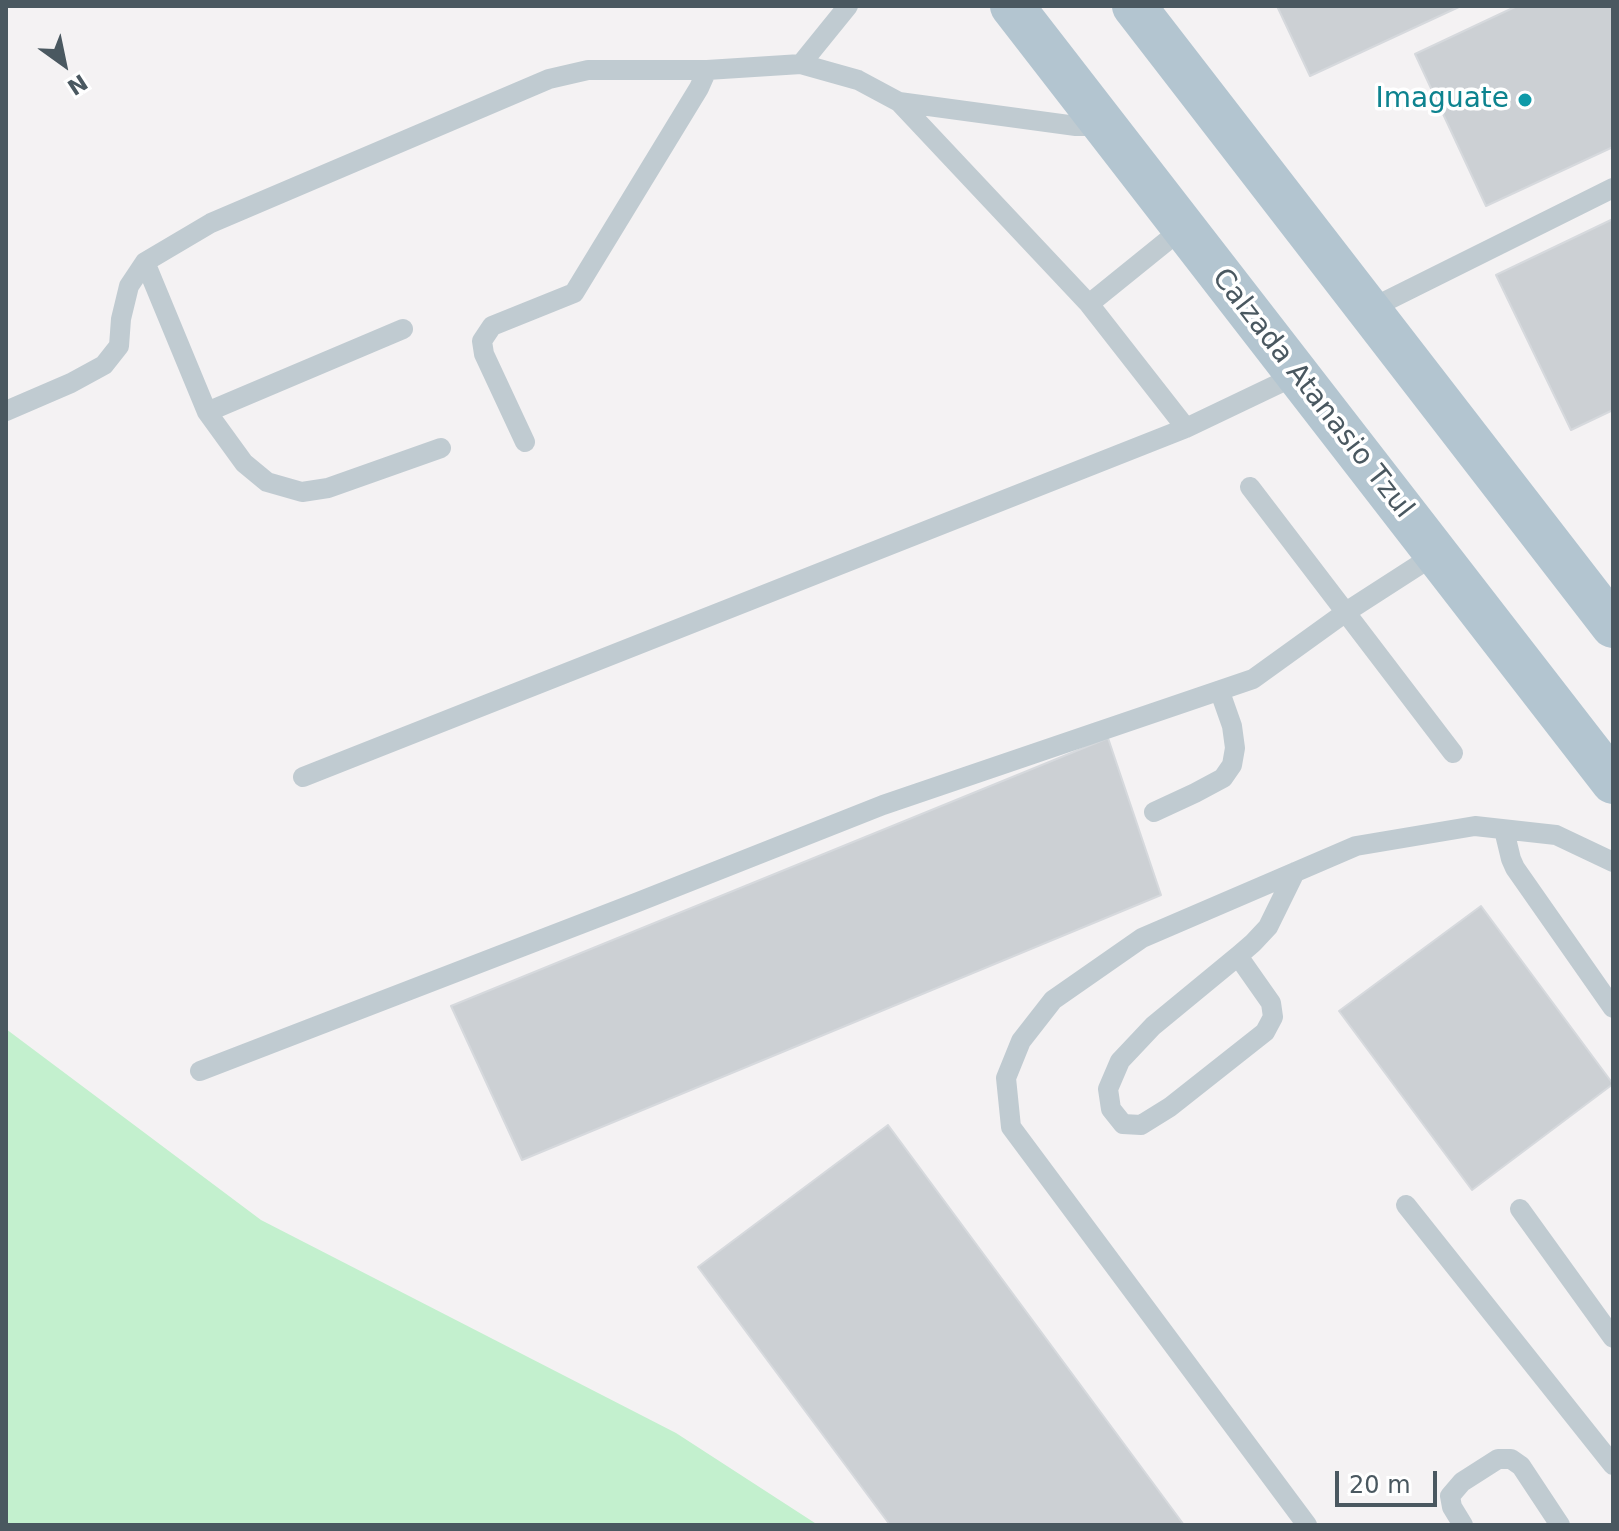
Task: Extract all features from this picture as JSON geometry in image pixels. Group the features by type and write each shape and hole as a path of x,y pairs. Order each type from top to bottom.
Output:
{"main road":[{"name":"Calzada Atanasio Tzul","path":"1012,6 1613,782"},
{"path":"1134,6 1613,626"}],"lane":[{"path":"801,64 848,6"},
{"path":"6,411 104,365 119,346 121,319 129,286 145,262 211,223 549,79 588,70 707,70 801,64 858,80 899,102 1089,304 1186,428"},
{"path":"525,442 484,354 482,341 492,326 574,293 707,70"},
{"path":"899,102 1076,126 1105,126"},
{"path":"1368,310 1613,188"},
{"path":"1089,304 1183,228"},
{"path":"145,262 207,412 244,463 267,482 302,492 328,488 441,448"},
{"path":"207,412 403,329"},
{"path":"303,777 1186,428 1297,375"},
{"path":"1250,487 1453,753"},
{"path":"200,1071 883,805 1253,679 1346,612 1436,554"},
{"path":"1154,812 1223,778 1232,765 1235,748 1232,726 1220,692"},
{"path":"1307,1525 1011,1127 1006,1078 1021,1041 1053,1000 1142,938 1356,846 1475,826 1556,835 1613,862"},
{"path":"1504,830 1515,868 1613,1008"},
{"path":"1238,956 1271,1003 1273,1017 1265,1032 1170,1107 1141,1125 1123,1124 1111,1109 1108,1089 1120,1061 1153,1026 1238,956 1268,927 1295,872"},
{"path":"1406,1205 1613,1465"},
{"path":"1520,1209 1613,1338"},
{"path":"1463,1525 1452,1507 1450,1496 1462,1482 1498,1459 1511,1459 1521,1466 1560,1525"}],"green space":[{"path":"6,1029 261,1220 676,1433 818,1525 6,1525"}],"building":[{"path":"1277,6 1461,6 1310,76"},
{"name":"Imaguate","path":"1517,6 1613,6 1613,147 1486,206 1415,54"},
{"path":"1613,219 1613,410 1571,430 1496,275"},
{"path":"1108,738 1161,895 522,1160 451,1006"},
{"path":"1481,906 1613,1084 1472,1190 1339,1011"},
{"path":"888,1125 1184,1525 890,1525 698,1267"}],"place":[{"name":"Imaguate","path":"1525,100"}]}
